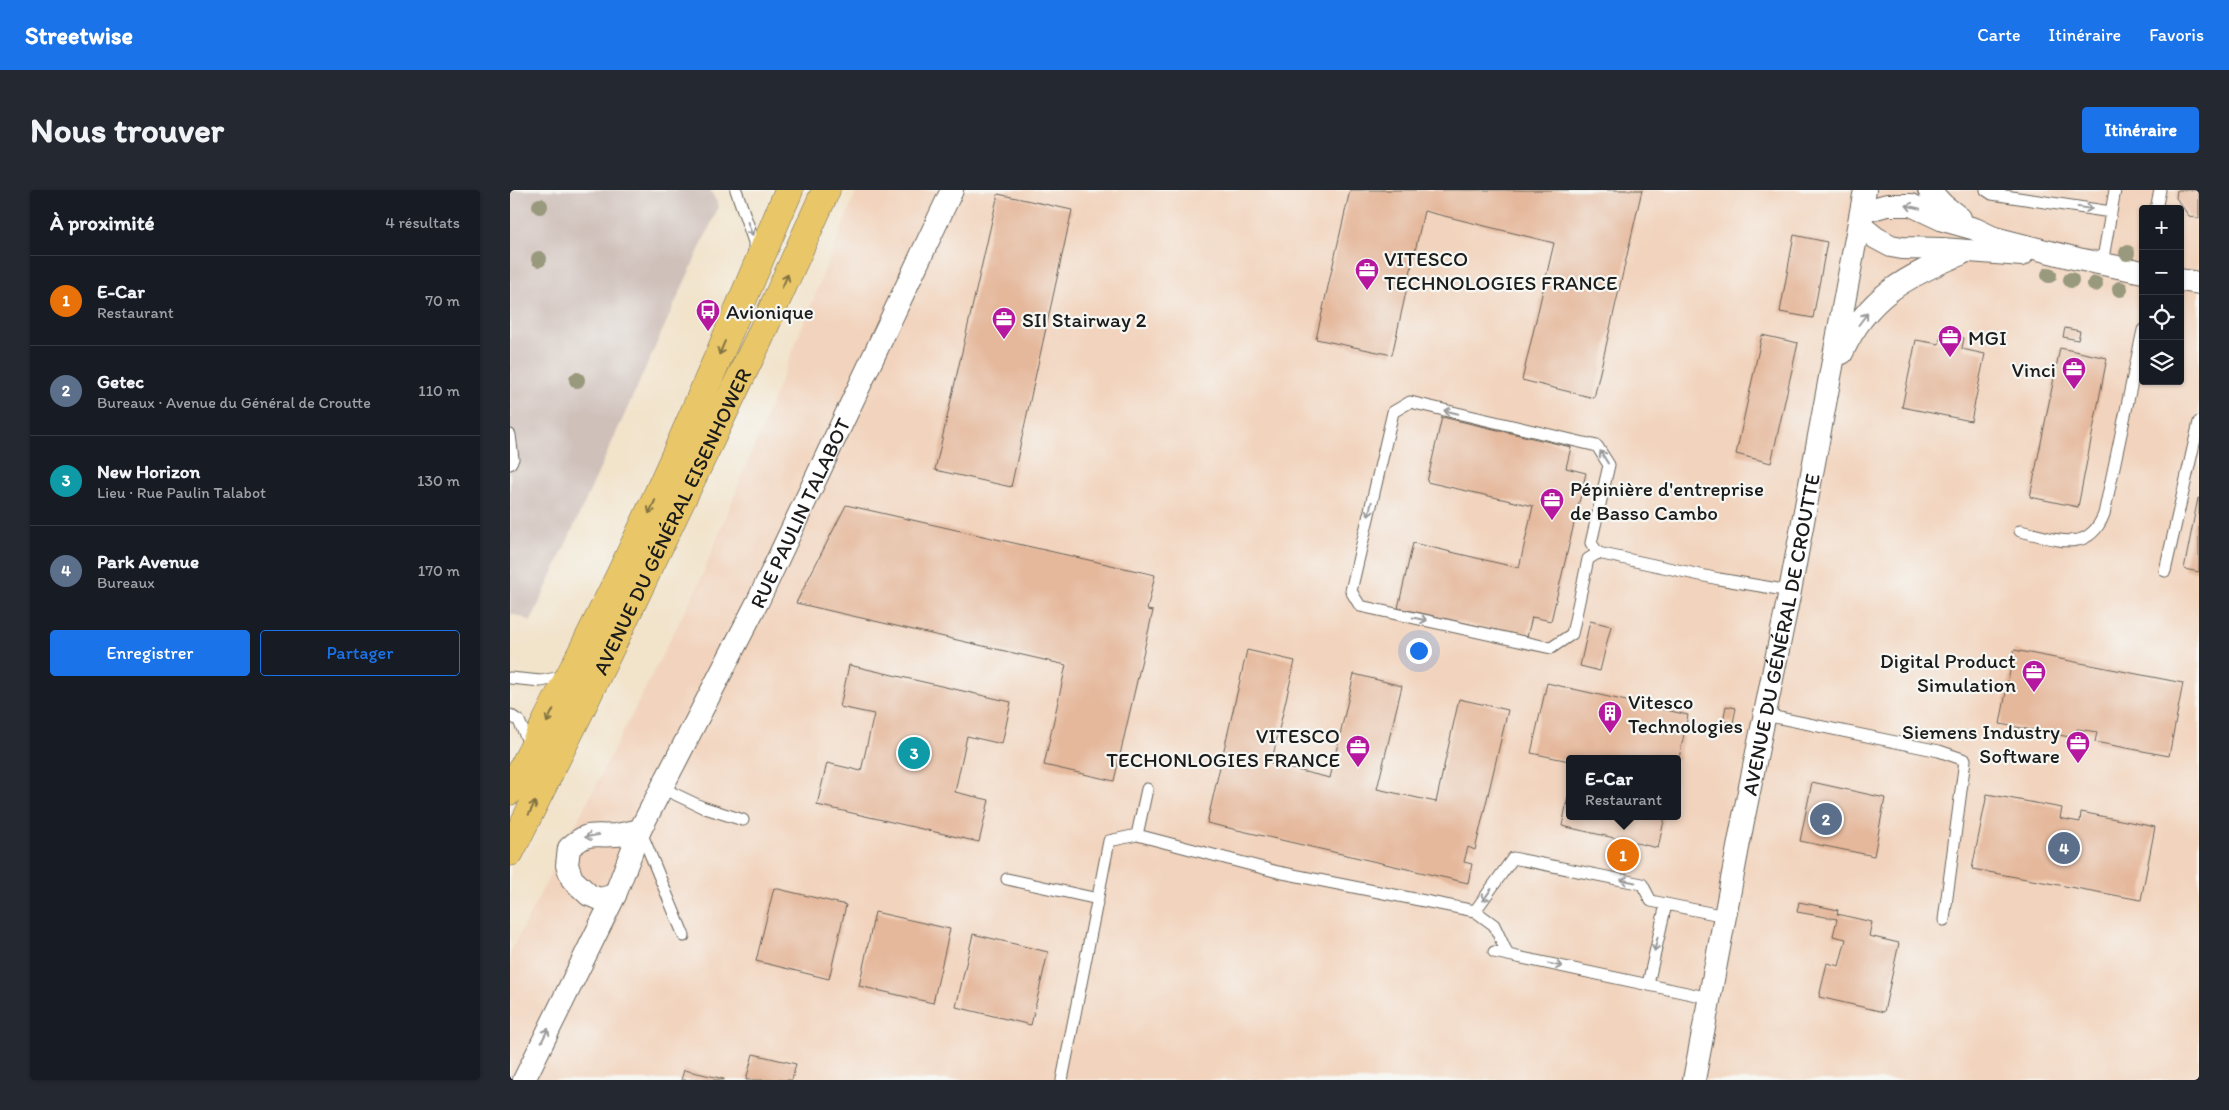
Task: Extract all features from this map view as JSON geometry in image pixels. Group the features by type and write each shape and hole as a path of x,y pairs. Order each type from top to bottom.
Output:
{"main road":[{"name":"AVENUE DU GÉNÉRAL EISENHOWER","path":"510,790 533,752 673,463 789,190"},
{"name":"AVENUE DU GÉNÉRAL EISENHOWER","path":"510,852 758,341 826,190"}],"street":[{"name":"RUE PAULIN TALABOT","path":"510,1066 524,1080 614,895 640,830 758,601 952,190"},
{"name":"AVENUE DU GÉNÉRAL DE CROUTTE","path":"1694,1080 1790,591 1865,190"},
{"path":"1929,190 1943,205 1975,228 1994,238 2078,259 2139,270"},
{"path":"1975,228 1943,220 1911,205 1887,205 1861,219 1891,246 2078,259"},
{"path":"1831,377 1849,337 1866,314 1888,291 1931,265 1966,252"},
{"path":"2184,281 2199,283"},
{"path":"614,895 600,899 589,894 572,879 567,865 569,848 581,838 593,834 616,835 640,830"}],"lane":[{"path":"736,190 754,242 755,270"},
{"path":"2102,264 2116,190"},
{"path":"2157,205 2160,190"},
{"path":"1991,191 2111,212"},
{"path":"2020,531 2072,541 2088,538 2098,528 2104,514 2141,340"},
{"path":"1598,553 1592,543 1609,465 1597,446 1410,402 1393,412 1351,590 1360,606 1551,648 1572,634 1588,559 1598,553 1693,574 1790,591"},
{"path":"2164,571 2199,422"},
{"path":"510,434 513,459 510,464"},
{"path":"510,678 541,681 570,675"},
{"path":"510,715 519,721 533,752"},
{"path":"1765,715 1939,751 1965,760 1944,920"},
{"path":"662,788 702,807 743,820"},
{"path":"1136,835 1146,789"},
{"path":"640,830 684,936"},
{"path":"1062,1080 1109,841 1136,835 1278,872 1475,911 1494,925 1508,955"},
{"path":"1475,911 1513,858 1642,884 1651,901 1725,916"},
{"path":"1007,879 1098,899"},
{"path":"1648,984 1666,904"},
{"path":"1494,952 1710,998"}],"shaded area":[{"path":"510,190 710,190 719,206 531,621 510,613"},
{"path":"857,190 2199,190 2199,1080 510,1080 510,953 700,581"}],"building":[{"name":"VITESCO TECHNOLOGIES FRANCE","path":"1350,190 1642,190 1594,398 1522,380 1554,243 1424,211 1392,355 1316,339"},
{"path":"2177,190 2199,190 2199,218 2189,216 2184,209 2184,205 2181,205 2176,198"},
{"name":"SII Stairway 2","path":"998,194 1072,210 1011,487 935,470"},
{"path":"1794,235 1827,242 1813,318 1780,312"},
{"path":"2065,328 2080,331 2078,340 2063,337"},
{"path":"1941,333 1964,338 1962,349 1985,354 1971,421 1902,407 1916,340 1939,344"},
{"path":"1762,335 1798,343 1771,463 1736,454"},
{"path":"2060,348 2107,358 2078,507 2030,497"},
{"name":"Pépinière d'entreprise de Basso Cambo","path":"1442,417 1571,447 1566,468 1586,473 1551,621 1532,617 1527,637 1398,608 1413,543 1519,568 1533,506 1427,482"},
{"path":"2199,498 2199,572 2184,569"},
{"path":"846,505 1155,575 1147,610 1153,611 1114,781 1044,765 1066,665 796,603"},
{"path":"1590,621 1611,626 1600,671 1580,666"},
{"path":"1247,650 1295,661 1271,764 1330,778 1354,674 1402,686 1377,789 1436,802 1459,699 1508,710 1475,850 1468,847 1464,862 1472,864 1468,883 1207,823"},
{"path":"2014,650 2183,683 2169,756 2095,742 2097,732 2077,729 2075,738 2000,724"},
{"path":"849,665 1011,702 1002,744 967,736 955,792 989,800 979,842 817,805 827,763 861,771 874,714 840,707"},
{"name":"Vitesco Technologies","path":"1547,683 1688,715 1680,755 1566,755 1566,760 1531,753"},
{"path":"1726,706 1736,708 1733,723 1723,721"},
{"path":"1812,782 1885,798 1874,856 1800,841"},
{"path":"1987,794 2062,808 2060,818 2069,820 2080,822 2081,812 2155,827 2141,900 1972,869"},
{"path":"1566,806 1566,820 1664,820 1658,848 1562,826"},
{"path":"774,888 846,905 829,979 756,961"},
{"path":"1799,902 1838,910 1837,914 1872,922 1869,936 1899,943 1884,1012 1819,997 1827,963 1839,966 1846,939 1833,936 1837,919 1797,912"},
{"path":"875,912 950,929 933,1003 859,986"},
{"path":"973,934 1048,952 1031,1025 956,1007"},
{"path":"753,1054 796,1064 792,1080 746,1080"},
{"path":"684,1070 724,1079 724,1080 681,1080"}],"place":[{"name":"VITESCO TECHNOLOGIES FRANCE","path":"1367,291"},
{"name":"Avionique","path":"708,332"},
{"name":"SII Stairway 2","path":"1004,340"},
{"name":"MGI","path":"1950,358"},
{"name":"Vinci","path":"2074,390"},
{"name":"Pépinière d'entreprise de Basso Cambo","path":"1552,521"},
{"name":"Digital Product Simulation","path":"2034,693"},
{"name":"Vitesco Technologies","path":"1610,734"},
{"name":"New Horizon","path":"914,753"},
{"name":"Siemens Industry Software","path":"2078,764"},
{"name":"VITESCO TECHONLOGIES FRANCE","path":"1358,768"},
{"name":"Getec","path":"1826,819"},
{"name":"Park Avenue","path":"2064,848"},
{"name":"E-Car","path":"1623,855"}]}
